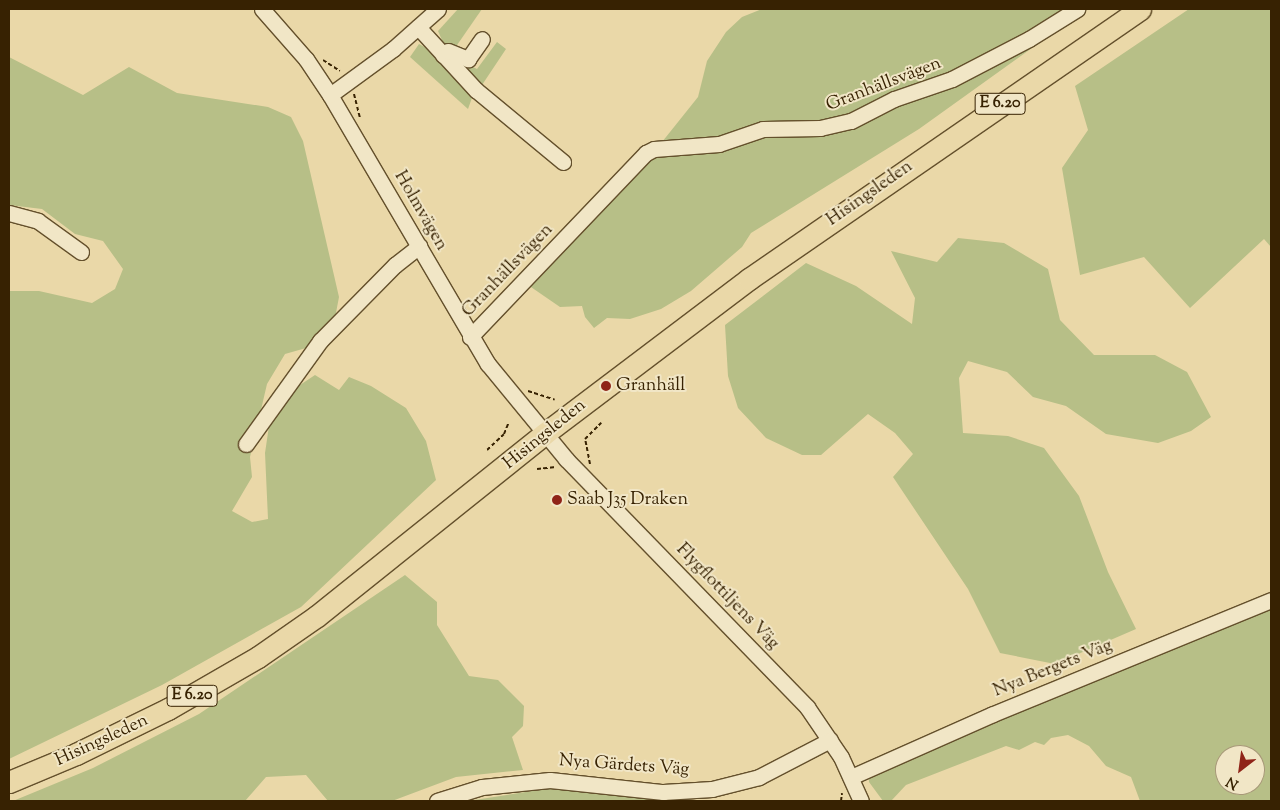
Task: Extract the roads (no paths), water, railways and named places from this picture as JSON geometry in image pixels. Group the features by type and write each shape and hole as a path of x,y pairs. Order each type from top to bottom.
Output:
{"highway":[{"name":"Hisingsleden","path":"9,782 119,734 258,657 361,583 544,434 749,279 1140,9"}],"street":[{"name":"Holmvägen","path":"262,9 306,59 330,95 470,337 544,434"},
{"path":"330,95 418,27 438,9"},
{"name":"Granhällsvägen","path":"470,337 646,153 654,149 720,144 762,129 820,128 851,121 894,99 952,79 1029,39 1077,9"},
{"path":"418,27 476,90 563,162"},
{"path":"443,55 448,51 468,59 482,39"},
{"path":"9,213 38,221 81,252"},
{"path":"246,444 320,341 395,265 419,246"},
{"name":"Flygflottiljens Väg","path":"544,434 794,693 830,740 851,777 857,798"},
{"name":"Nya Bergets Väg","path":"851,777 993,714 1271,600"},
{"name":"Nya Gärdets Väg","path":"437,801 482,787 550,780 663,792 712,789 759,777 830,740"}],"place":[{"name":"Granhäll","path":"606,386"},
{"name":"Saab J35 Draken","path":"557,500"}]}
